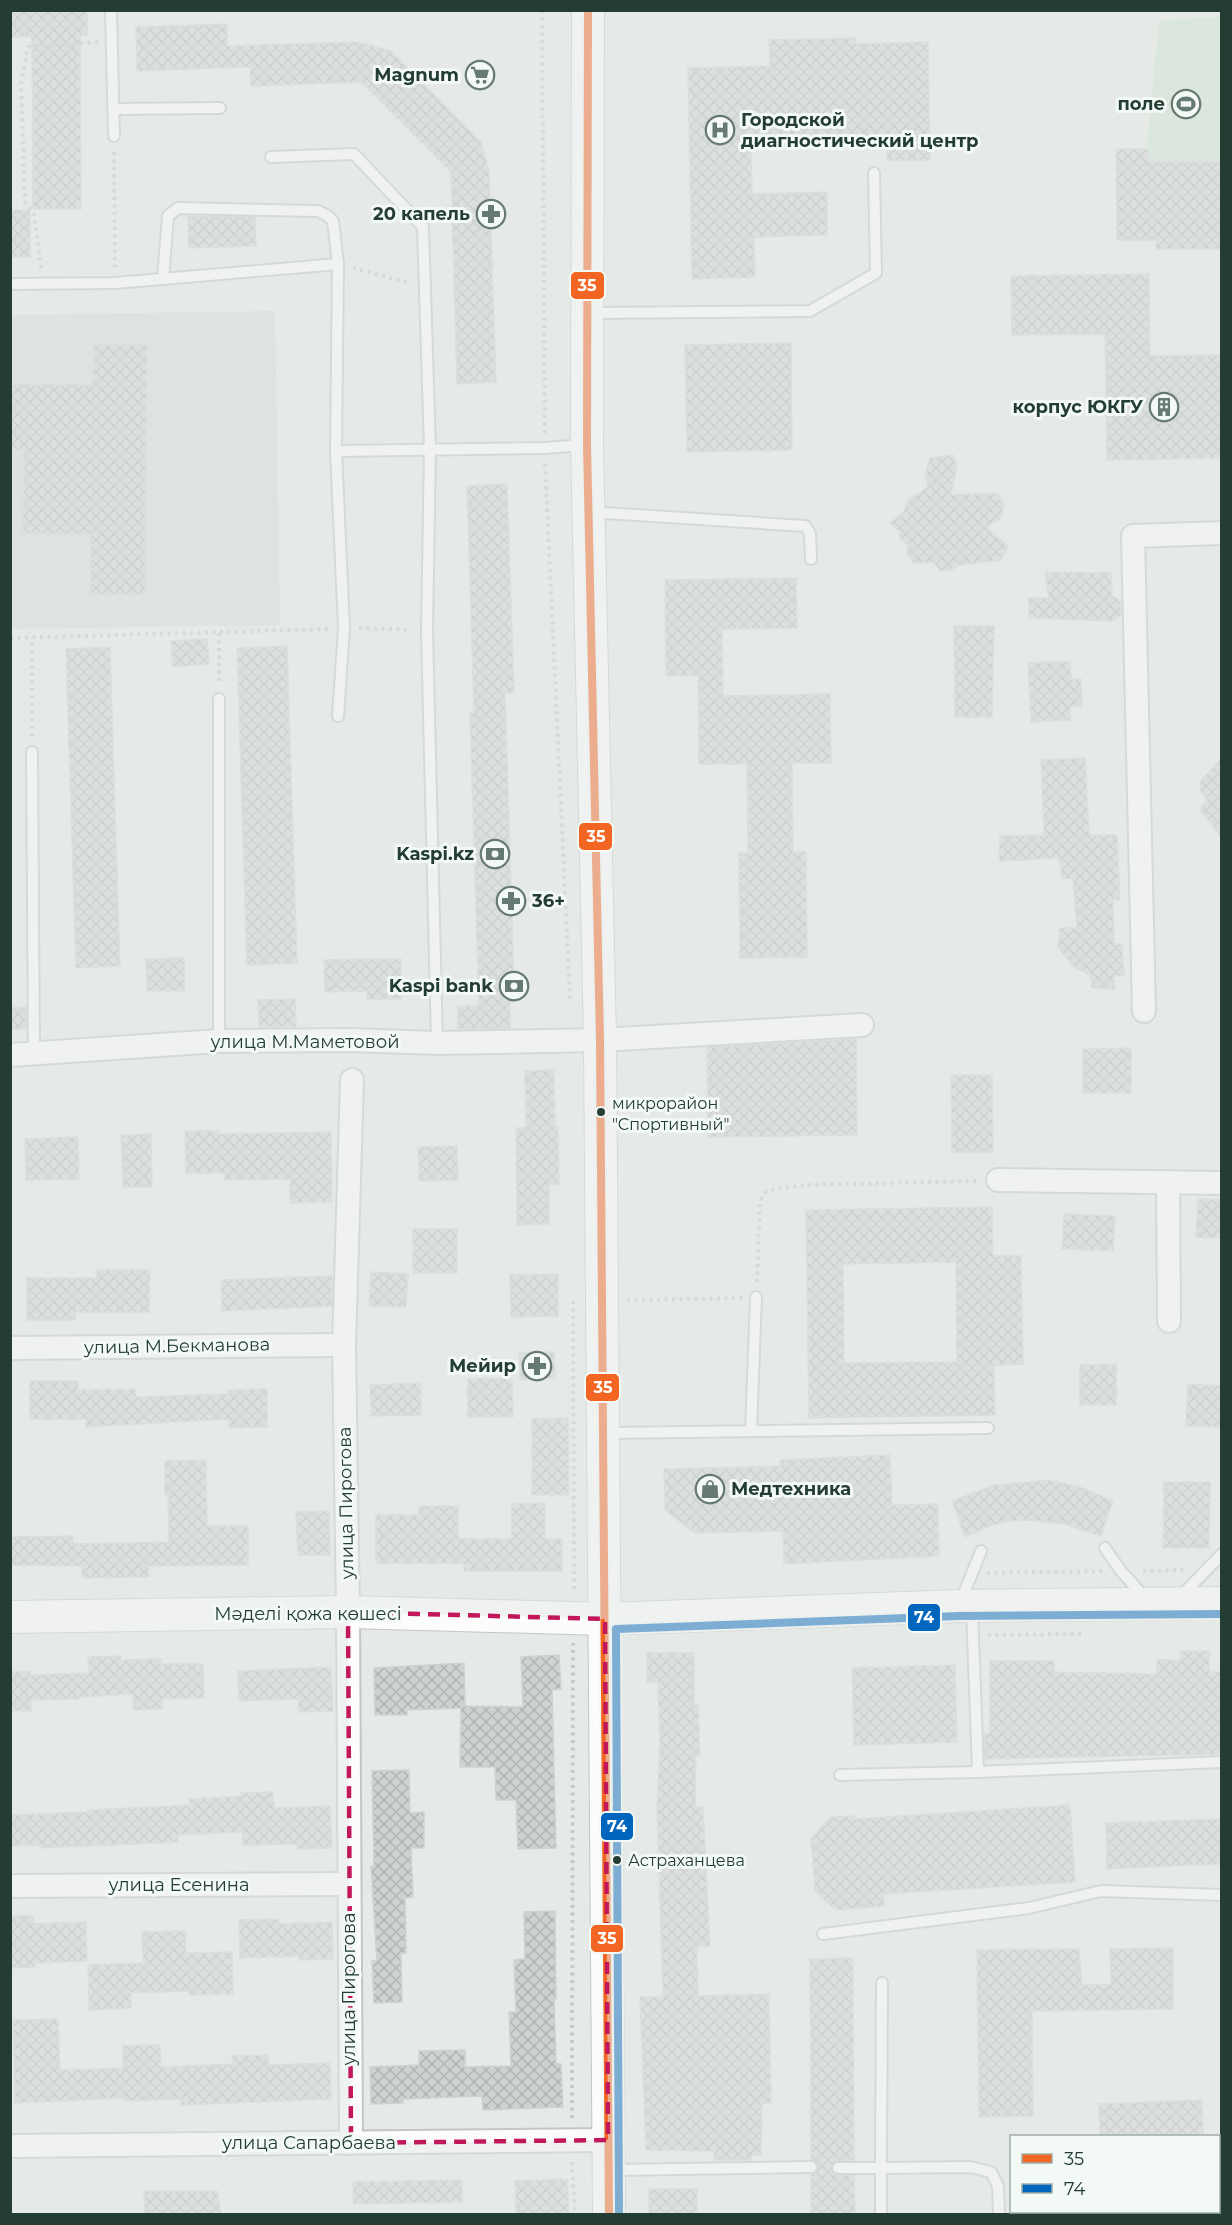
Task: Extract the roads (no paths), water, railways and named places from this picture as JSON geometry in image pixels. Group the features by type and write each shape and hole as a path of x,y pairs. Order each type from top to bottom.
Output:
{"main road":[{"path":"588,10 587,445 590,512 586,1040 588,1296 603,1433 609,2214"},
{"name":"Мәделі қожа көшесі","path":"10,1617 348,1612 605,1619 965,1606 1221,1603"}],"street":[{"path":"1144,1011 1132,536 1221,532"},
{"name":"улица М.Маметовой","path":"10,1055 219,1041 349,1040 437,1043 586,1040 862,1025"},
{"name":"улица Пирогова","path":"351,2143 344,1345 352,1080"},
{"path":"998,1180 1221,1183"},
{"path":"1168,1182 1169,1321"},
{"name":"улица М.Бекманова","path":"10,1348 344,1345"},
{"name":"улица Есенина","path":"10,1886 348,1884"},
{"name":"улица Сапарбаева","path":"10,2146 572,2142 608,2155"}],"lane":[{"path":"111,10 114,136"},
{"path":"114,109 220,108"},
{"path":"272,157 354,154 423,227 430,449 427,631 437,1043"},
{"path":"587,313 810,311 876,273 874,173"},
{"path":"163,279 168,216 178,208 318,211 333,221 338,264 336,451 344,628 338,716"},
{"path":"10,284 43,282 115,284 338,264"},
{"path":"336,451 545,448 587,445"},
{"path":"590,512 805,526 810,533 812,559"},
{"path":"219,699 219,1041"},
{"path":"32,752 34,1055"},
{"path":"751,1431 756,1298"},
{"path":"603,1433 988,1428"},
{"path":"1105,1548 1121,1571 1162,1603 1208,1570 1221,1554"},
{"path":"978,1772 965,1606 972,1573 981,1551"},
{"path":"840,1775 978,1772 1221,1761"},
{"path":"823,1934 1029,1908 1101,1890 1221,1895"},
{"path":"882,1983 880,2168 882,2214"},
{"path":"608,2155 811,2167"},
{"path":"838,2168 970,2167 991,2172 998,2186 999,2214"}],"place":[{"name":"Magnum","path":"480,75"},
{"name":"поле","path":"1186,104"},
{"name":"Городской диагностический центр","path":"720,130"},
{"name":"20 капель","path":"491,214"},
{"name":"корпус ЮКГУ","path":"1164,407"},
{"name":"Kaspi.kz","path":"495,854"},
{"name":"36+","path":"511,901"},
{"name":"Kaspi bank","path":"514,986"},
{"name":"микрорайон \"Спортивный\"","path":"601,1112"},
{"name":"Мейир","path":"537,1366"},
{"name":"Медтехника","path":"710,1489"},
{"name":"Астраханцева","path":"617,1860"}]}
